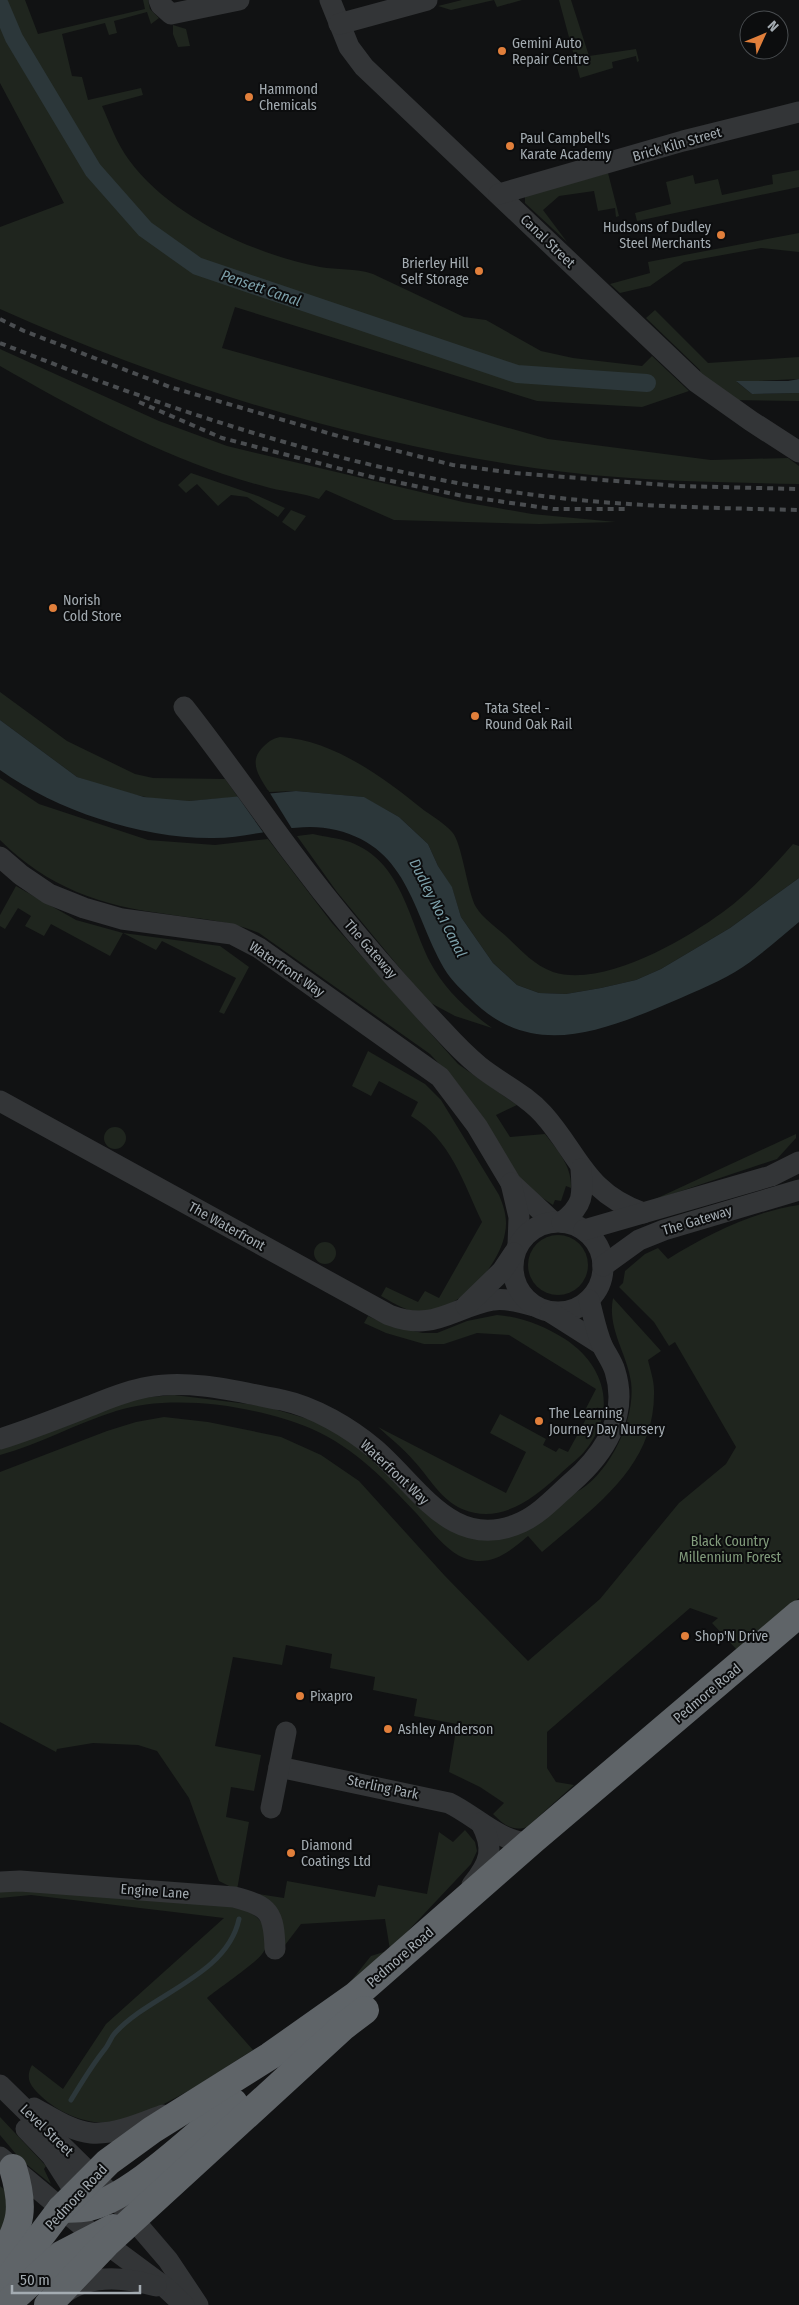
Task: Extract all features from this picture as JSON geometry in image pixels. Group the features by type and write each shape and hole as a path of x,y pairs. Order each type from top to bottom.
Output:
{"highway":[{"name":"Pedmore Road","path":"49,2305 88,2216 108,2162 152,2130 270,2056 355,1996 530,1843 799,1614"},
{"name":"Pedmore Road","path":"0,2290 88,2216 133,2219 344,2026 430,1956 581,1822 799,1638"},
{"path":"6,2305 61,2255 88,2216 139,2182 233,2104 344,2026"},
{"path":"0,2260 20,2218 20,2192 7,2163"}],"street":[{"path":"159,0 160,5 171,14 239,0"},
{"name":"Canal Street","path":"330,0 349,47 364,67 696,382 799,452"},
{"path":"339,24 427,0"},
{"name":"Brick Kiln Street","path":"498,194 683,141 799,112"},
{"name":"The Gateway","path":"184,707 291,851 352,927 444,1032 479,1066 517,1092 543,1113 581,1168 615,1200 643,1213"},
{"name":"Waterfront Way","path":"0,857 20,875 49,894 84,908 122,920 232,934 259,948 440,1077 476,1126 511,1183 557,1222 584,1230"},
{"name":"The Waterfront","path":"0,1101 389,1315 405,1321 421,1322 493,1300 509,1299 542,1309"},
{"name":"The Gateway","path":"584,1230 770,1176 799,1162"},
{"path":"516,1249 527,1234 539,1226 557,1222 574,1213 582,1201 581,1168"},
{"name":"Waterfront Way","path":"511,1183 519,1218 516,1249 512,1262 514,1280 519,1292 542,1309 602,1345"},
{"name":"The Gateway","path":"603,1266 639,1240 664,1230 799,1190"},
{"path":"542,1309 571,1311 589,1300 600,1284 603,1266 598,1246 584,1230"},
{"name":"The Waterfront","path":"461,1311 488,1287 502,1271 516,1249"},
{"name":"Waterfront Way","path":"0,1439 148,1387 183,1384 248,1394 299,1404 348,1430 374,1448 435,1510 452,1522 470,1528 488,1530 505,1528 536,1514 590,1466 611,1433 618,1412 620,1394 616,1371 602,1345 589,1300"},
{"path":"271,1808 286,1732"},
{"name":"Sterling Park","path":"279,1767 424,1796 464,1810 505,1838 530,1843"},
{"path":"448,1915 482,1873 489,1857 490,1839 481,1823"},
{"name":"Engine Lane","path":"0,1882 20,1881 234,1897 252,1902 266,1911 274,1923 275,1949"},
{"path":"0,2075 32,2107 62,2123 92,2133 122,2129 201,2099"},
{"name":"Level Street","path":"0,2085 88,2216"},
{"path":"0,2101 52,2156 88,2216"},
{"path":"7,2163 88,2216 184,2305"},
{"path":"114,2197 168,2260 198,2305"},
{"path":"49,2305 76,2284 110,2278 134,2280 166,2288"}],"green space":[{"path":"0,0 25,0 38,34 145,9 143,0 148,0 150,9 159,18 151,24 147,12 114,21 117,33 109,35 105,23 62,34 72,76 82,77 88,100 141,88 143,95 102,106 117,141 129,160 146,180 167,199 215,230 268,253 294,261 320,267 373,274 464,317 486,320 541,351 573,358 642,366 652,356 689,391 642,407 537,401 235,307 222,348 548,439 711,460 788,458 799,466 799,484 600,476 465,457 329,426 195,386 64,337 0,309 0,227 64,203 0,83"},
{"path":"462,0 494,0 451,10 438,6"},
{"path":"494,0 522,0 497,7"},
{"path":"559,0 571,0 589,56 636,49 639,61 637,62 636,56 612,62 613,68 580,78"},
{"path":"173,25 186,29 190,46 178,47 173,34"},
{"path":"799,170 799,187 637,221 635,213 671,204 666,182 693,175 695,184 718,179 722,195 773,184 772,175"},
{"path":"608,173 619,216 616,217 615,208 598,211 594,191 559,196 543,210 567,242 525,203 525,196"},
{"path":"799,233 799,252 761,248 684,262 650,286 620,293 610,284 650,273 648,262"},
{"path":"655,310 708,363 799,357 799,379 737,382 752,394 799,393 799,401 730,400 701,378 700,370 646,318"},
{"path":"0,349 159,421 227,446 463,502 532,514 616,522 539,524 394,520 326,490 319,499 258,485 165,452 81,411 0,366"},
{"path":"191,473 258,496 285,508 278,517 247,497 231,495 218,506 197,484 186,493 178,485"},
{"path":"291,510 306,516 295,531 282,522"},
{"path":"0,692 67,741 135,774 153,778 225,779 238,797 189,801 160,800 117,791 77,777 0,720"},
{"path":"280,737 320,745 339,753 393,786 446,826 456,837 476,907 486,919 529,958 553,972 573,975 595,973 618,968 665,948 706,924 733,905 793,844 799,846 799,878 730,928 661,969 636,980 601,988 566,994 539,993 517,985 493,963 461,917 452,888 438,866 428,844 399,817 363,797 296,791 269,792 257,769 256,758 267,743"},
{"path":"0,778 39,804 148,840 215,845 268,839 332,923 458,1064 517,1105 496,1115 510,1137 545,1134 567,1166 571,1188 566,1186 561,1201 555,1200 553,1205 526,1187 458,1084 430,1054 259,933 225,923 119,906 76,892 37,870 0,840"},
{"path":"313,834 350,842 367,851 381,863 401,893 422,945 442,981 457,999 492,1028 455,1016 427,1001 337,892 297,836"},
{"path":"16,886 76,920 123,933 110,956 51,924 44,936 25,926 31,916 18,908 5,929 0,926 0,915"},
{"path":"123,933 220,946 249,967 224,1014 219,1012 236,978 162,941 156,950"},
{"path":"368,1051 425,1084 441,1100 499,1195 505,1213 505,1233 494,1262 471,1288 443,1307 427,1311 412,1311 381,1296 386,1287 418,1302 425,1291 439,1298 482,1222 462,1177 446,1150 425,1126 411,1116 418,1102 379,1081 371,1096 352,1086"},
{"path":"115,1127 125,1134 126,1138 119,1148 115,1149 105,1142 104,1138 111,1128"},
{"path":"796,1134 796,1138 777,1159 651,1201"},
{"name":"Black Country Millennium Forest","path":"799,1205 799,1598 737,1650 712,1623 718,1618 690,1608 547,1732 547,1768 556,1782 574,1785 527,1827 512,1828 504,1824 493,1814 504,1803 480,1787 449,1772 457,1724 414,1716 417,1699 373,1690 375,1677 330,1668 332,1654 286,1645 282,1665 233,1657 215,1746 261,1755 254,1791 231,1787 226,1817 249,1822 237,1890 219,1881 189,1798 157,1751 138,1745 93,1743 57,1749 56,1752 0,1722 0,1472 107,1431 136,1422 164,1417 208,1422 281,1437 321,1455 359,1481 445,1576 528,1661 600,1599 679,1503 726,1464 736,1447 675,1342 669,1346 654,1322 619,1287 623,1283 625,1271 645,1254 658,1248 668,1259 731,1225 764,1213"},
{"path":"552,1235 564,1235 575,1240 583,1248 588,1259 586,1277 575,1290 564,1295 552,1295 541,1290 533,1282 528,1271 528,1259 533,1248 541,1240"},
{"path":"325,1242 335,1249 336,1253 329,1263 325,1264 315,1257 314,1253 321,1243"},
{"path":"613,1298 661,1351 648,1360 654,1386 652,1417 645,1441 633,1463 618,1483 582,1519 542,1552 528,1536 507,1553 491,1560 474,1561 457,1555 433,1533 417,1514 369,1466 342,1446 312,1429 267,1414 241,1408 189,1403 163,1403 139,1406 101,1416 0,1455 0,1447 138,1398 174,1395 264,1406 315,1421 338,1432 469,1536 575,1493 587,1485 609,1460 618,1445 624,1429 631,1397 629,1371 613,1320"},
{"path":"497,1315 524,1320 541,1326 565,1339 579,1350 590,1362 598,1376 603,1391 604,1406 595,1437 578,1458 527,1501 503,1512 490,1514 462,1509 447,1500 410,1456 378,1427 506,1493 526,1452 490,1433 500,1414 546,1439 543,1445 556,1452 559,1448 568,1452 586,1419 582,1416 596,1389 509,1335 477,1333 444,1344 424,1344 386,1333 364,1323 368,1316 390,1326 423,1333 437,1333 467,1321"},
{"path":"465,1830 475,1842 477,1851 471,1864 390,1950 385,1919 301,1924 285,1945 258,1894 284,1898 287,1881 375,1897 378,1885 427,1894 439,1832 453,1842"},
{"path":"0,1889 227,1905 253,1914 261,1923 266,1936 263,1952 252,1964 207,1998 253,2050 184,2094 146,2112 128,2118 109,2122 91,2121 73,2116 56,2108 42,2097 30,2083 29,2075 32,2065 63,2089 106,2024 224,1918 31,1895 0,1898"},
{"path":"390,1950 347,1986 371,1956"},
{"path":"0,2117 46,2166 44,2169 51,2184 21,2160 0,2135"},
{"path":"0,2186 6,2191 10,2199 0,2240"}],"water":[{"path":"799,379 799,393 752,394 736,381 788,381"},
{"name":"Dudley No.1 Canal","path":"0,720 77,777 144,797 189,801 296,791 364,797 399,817 428,844 438,866 452,887 461,917 493,963 517,985 539,993 566,994 601,988 636,980 661,969 730,928 799,878 799,922 760,955 735,972 700,990 637,1016 587,1032 563,1035 539,1034 515,1028 492,1017 452,980 436,952 407,888 395,869 380,852 361,839 321,827 291,828 229,837 187,837 158,834 102,820 48,798 0,770"}],"pier":[{"path":"268,790 294,832 265,835 236,794"}],"waterway":[{"name":"Pensett Canal","path":"0,5 14,38 93,170 145,229 197,266 517,374 647,383"},
{"path":"71,2100 112,2036 130,2019 204,1970 232,1939 239,1919"}],"railway":[{"path":"0,319 24,331 170,387 338,436 453,465 515,473 678,486 799,489"},
{"path":"0,343 205,418 345,458 416,475 488,488 590,501 679,507 799,510"},
{"path":"139,402 222,438 372,477 463,496 553,509 626,509"}],"place":[{"name":"Gemini Auto Repair Centre","path":"502,51"},
{"name":"Hammond Chemicals","path":"249,97"},
{"name":"Paul Campbell's Karate Academy","path":"510,146"},
{"name":"Hudsons of Dudley Steel Merchants","path":"721,235"},
{"name":"Brierley Hill Self Storage","path":"479,271"},
{"name":"Norish Cold Store","path":"53,608"},
{"name":"Tata Steel - Round Oak Rail","path":"475,716"},
{"name":"The Learning Journey Day Nursery","path":"539,1421"},
{"name":"Shop'N Drive","path":"685,1636"},
{"name":"Pixapro","path":"300,1696"},
{"name":"Ashley Anderson","path":"388,1729"},
{"name":"Diamond Coatings Ltd","path":"291,1853"}]}
